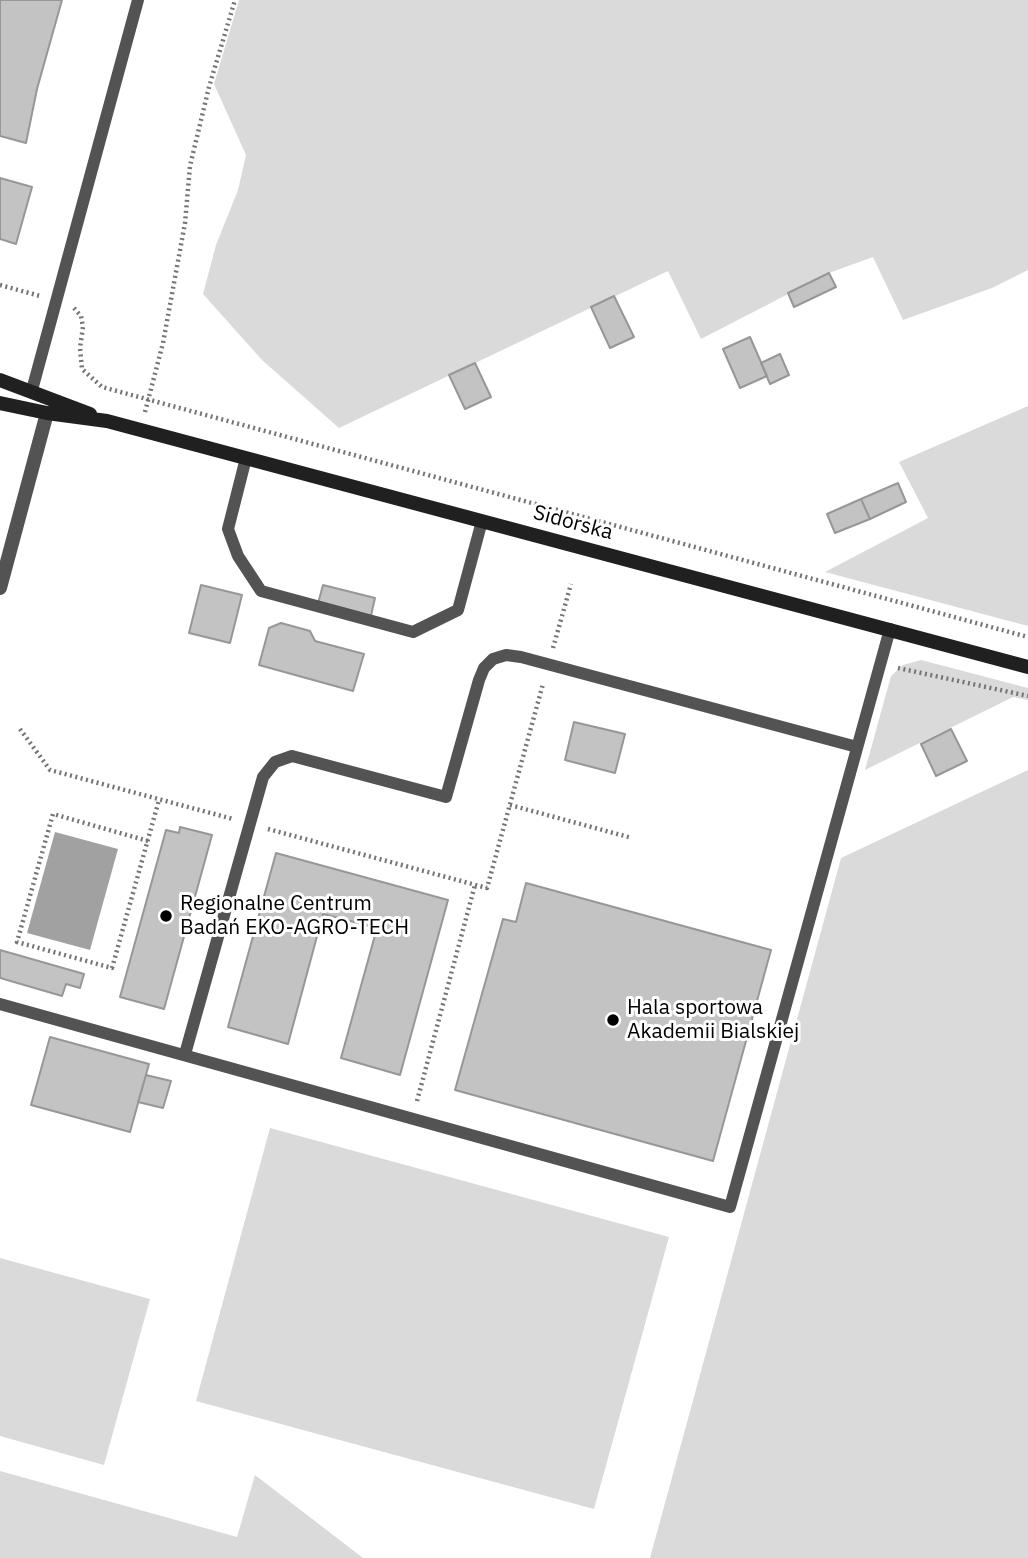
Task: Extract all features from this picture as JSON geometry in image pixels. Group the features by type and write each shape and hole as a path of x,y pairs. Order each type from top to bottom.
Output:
{"street":[{"name":"Sidorska","path":"0,380 32,390 107,421 1028,667"},
{"path":"27,410 32,390"},
{"path":"0,587 51,398"},
{"name":"Sidorska","path":"0,403 47,414 107,421"}],"lane":[{"path":"32,390 138,0"},
{"path":"246,458 228,529 239,556 261,592 413,632 458,610 482,521"},
{"path":"0,1004 730,1207 890,629"},
{"path":"185,1054 263,778 275,762 292,757 446,797 484,668 493,659 506,655 857,747"}],"path":[{"path":"140,430 163,343 185,223 190,166 209,87 235,0"},
{"path":"0,285 44,297"},
{"path":"68,304 81,316 83,327 80,357 87,374 102,387 1028,637"},
{"path":"879,668 912,671 1028,696"},
{"path":"20,729 50,770 250,824"},
{"path":"148,841 53,814 17,942 112,968 148,841 159,800"},
{"path":"510,805 632,838"},
{"path":"412,1119 475,885"}],"shaded area":[{"path":"239,0 1028,0 1028,270 992,288 903,320 873,257 829,273 701,339 668,271 339,428 262,360 203,294 216,245 238,190 246,155 214,84"},
{"path":"1028,406 1028,626 825,572 928,518 899,462"},
{"path":"921,660 1028,688 1028,700 1013,697 865,770 891,676 903,665"},
{"path":"1028,770 1028,1558 650,1558 841,858"},
{"path":"55,832 118,849 90,950 27,933"},
{"path":"270,1128 669,1237 594,1509 196,1401"},
{"path":"0,1258 150,1299 104,1465 0,1436"},
{"path":"0,1471 237,1537 255,1475 363,1558 0,1558"}],"building":[{"path":"0,0 62,0 37,89 26,143 0,136"},
{"path":"0,178 32,187 16,244 0,239"},
{"path":"829,273 836,287 794,307 788,293"},
{"path":"614,296 634,337 610,348 591,307"},
{"path":"750,337 767,376 740,388 723,349"},
{"path":"780,354 789,375 770,384 761,363"},
{"path":"475,363 491,397 465,409 449,375"},
{"path":"898,483 906,502 870,519 861,499"},
{"path":"861,499 870,519 835,533 827,514"},
{"path":"201,585 242,595 230,643 189,633"},
{"path":"323,585 375,598 370,620 317,607"},
{"path":"281,623 310,631 315,641 364,654 353,691 259,665 269,628"},
{"path":"574,722 625,734 615,773 565,760"},
{"path":"951,729 967,761 936,776 921,744"},
{"name":"Regionalne Centrum Badań EKO-AGRO-TECH","path":"180,827 212,835 164,1009 120,997 166,830 179,833"},
{"path":"276,853 448,900 400,1075 341,1058 377,928 323,914 288,1044 228,1027"},
{"name":"Hala sportowa Akademii Bialskiej","path":"526,883 771,950 713,1161 455,1090 503,919 516,922"},
{"path":"0,950 84,974 80,988 66,984 62,996 0,978"},
{"path":"50,1037 149,1064 130,1132 31,1105"},
{"path":"146,1075 171,1081 163,1108 138,1102"}],"place":[{"name":"Regionalne Centrum Badań EKO-AGRO-TECH","path":"166,916"},
{"name":"Hala sportowa Akademii Bialskiej","path":"613,1020"}]}
